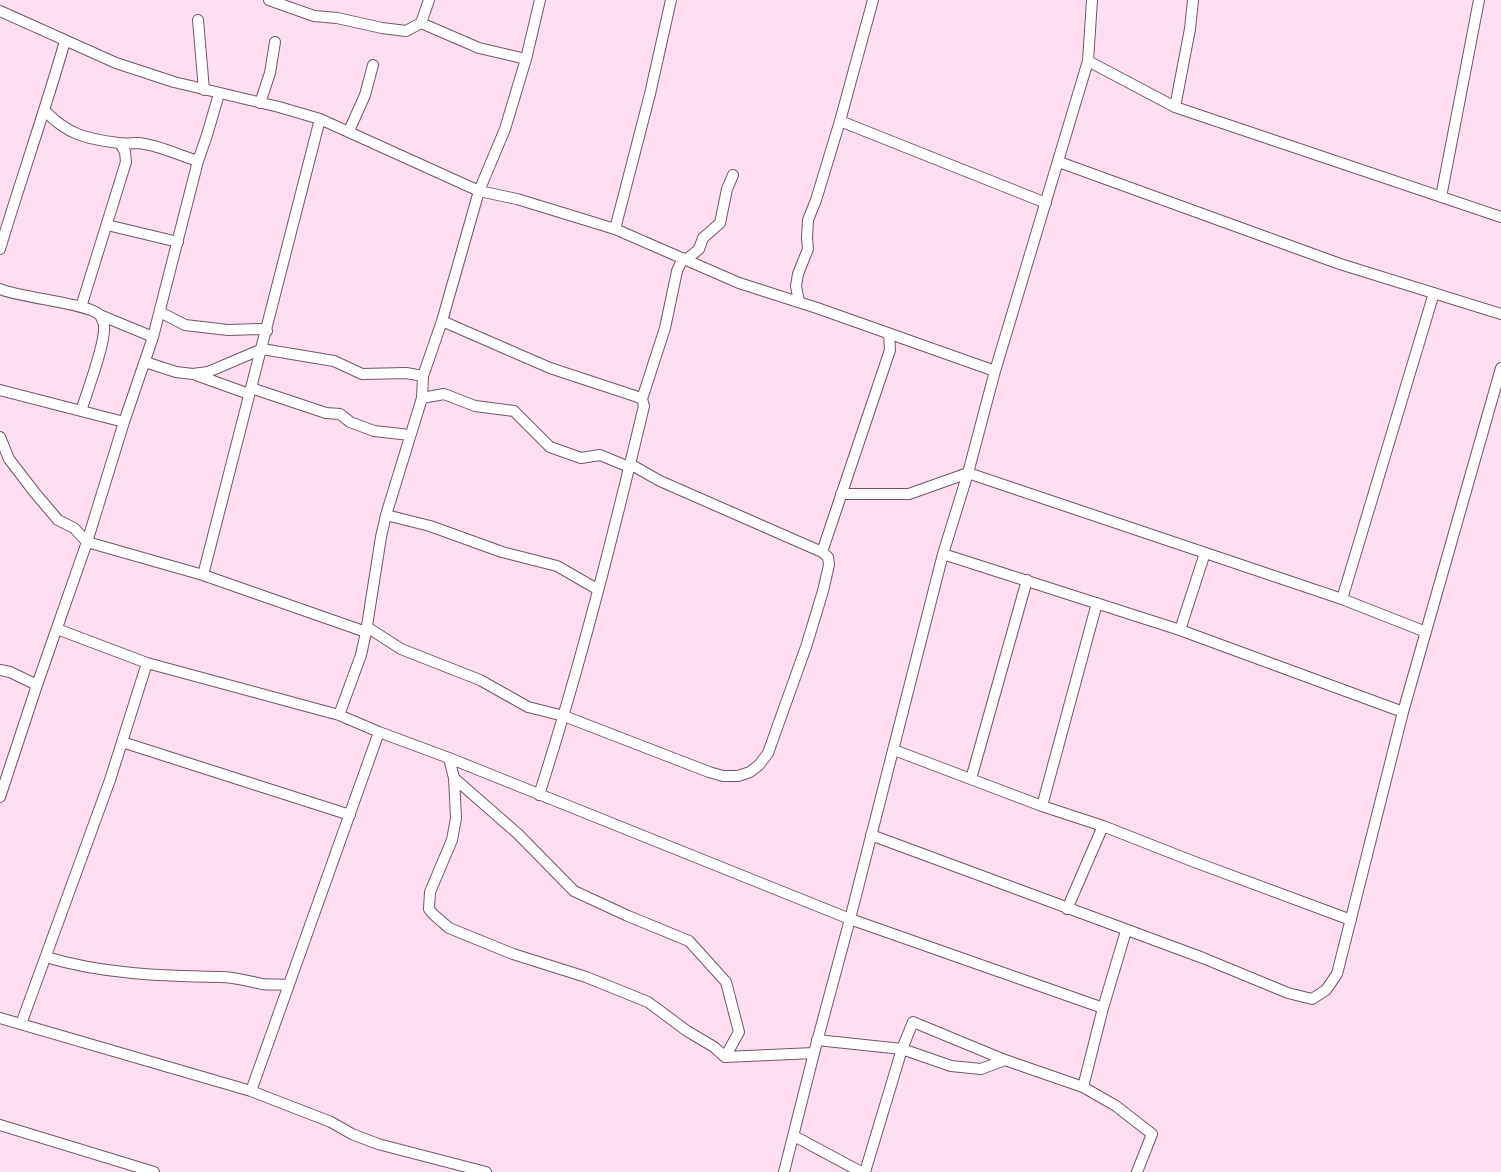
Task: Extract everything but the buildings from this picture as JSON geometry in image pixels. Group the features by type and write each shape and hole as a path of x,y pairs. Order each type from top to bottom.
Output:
{"street":[{"path":"269,0 314,16 337,18 406,31 421,23 429,0"},
{"path":"339,716 367,629 386,515 422,398 423,376 442,322 479,191 505,128 526,59 540,0"},
{"path":"615,229 672,0"},
{"path":"798,302 796,286 798,274 808,249 808,220 840,121 873,0"},
{"path":"784,1172 943,554 968,473 995,371 1088,61 1092,0"},
{"path":"1175,107 1190,29 1193,0"},
{"path":"1441,197 1479,0"},
{"path":"0,11 116,63 174,82 320,119 419,166 479,191 534,204 615,229 739,283 995,371"},
{"path":"198,20 204,90"},
{"path":"421,23 479,48 526,59"},
{"path":"0,249 66,41"},
{"path":"260,103 270,73 275,42"},
{"path":"1088,61 1175,107 1501,217"},
{"path":"348,132 365,94 373,64"},
{"path":"0,797 37,685 88,542 124,422 153,337 198,161 208,135 219,94"},
{"path":"45,111 70,132 85,137 120,143 138,143 160,148 198,161"},
{"path":"203,575 320,119"},
{"path":"840,121 1046,202"},
{"path":"81,307 126,162 125,152 120,143"},
{"path":"1059,162 1340,264 1501,314"},
{"path":"540,795 564,716 644,406 642,399 665,328 677,271 685,259 699,249 703,238 720,223 727,189 733,176"},
{"path":"107,225 178,242"},
{"path":"0,288 19,295 88,309 153,337"},
{"path":"1342,599 1434,293"},
{"path":"160,312 185,325 228,330 260,329 267,331"},
{"path":"81,411 103,338 104,325 100,315"},
{"path":"442,322 550,368 642,399"},
{"path":"822,552 890,350 889,334"},
{"path":"193,374 208,372 262,349 334,361 362,374 406,373 423,376"},
{"path":"145,362 326,413 340,414 350,422 374,431 410,435"},
{"path":"871,835 1203,958 1288,993 1312,999 1326,990 1337,974 1403,712 1501,368"},
{"path":"0,390 124,422"},
{"path":"0,437 9,459 35,493 58,520 74,528 88,542 203,575 367,629 401,649 480,680 528,707 564,716 709,772 723,776 738,776 750,772 759,765 768,754 806,647 829,565 828,557 822,552 629,466 600,455 581,458 550,447 514,411 474,406 444,394 422,398"},
{"path":"842,494 909,494 968,473 1342,599 1426,632"},
{"path":"386,515 430,526 502,552 557,566 597,589"},
{"path":"1180,630 1206,553"},
{"path":"943,554 1180,630 1403,712"},
{"path":"971,779 1027,580"},
{"path":"1042,806 1097,603"},
{"path":"57,629 147,663 339,716 850,919 1103,1008"},
{"path":"21,1024 122,742 147,663"},
{"path":"0,670 10,672 37,685"},
{"path":"251,1091 379,732"},
{"path":"122,742 350,815"},
{"path":"894,750 1042,806 1103,826 1351,920"},
{"path":"448,758 454,778 456,818 452,840 430,892 429,909 449,928 513,954 586,977 648,1002 687,1031 714,1047 725,1057 814,1053"},
{"path":"454,778 518,834 574,890 628,916 688,940 726,982 739,1032 725,1057"},
{"path":"1067,909 1103,826"},
{"path":"1083,1087 1103,1008 1126,931"},
{"path":"46,956 71,964 106,970 165,976 222,977 264,984 289,984"},
{"path":"0,1018 251,1091 332,1122 352,1134 378,1144 486,1172"},
{"path":"866,1172 902,1049 913,1022 1005,1060 1083,1087 1116,1106 1152,1134 1136,1172"},
{"path":"817,1040 902,1049 951,1066 981,1070 1005,1060"},
{"path":"0,1125 154,1172"},
{"path":"794,1136 861,1172"}]}
